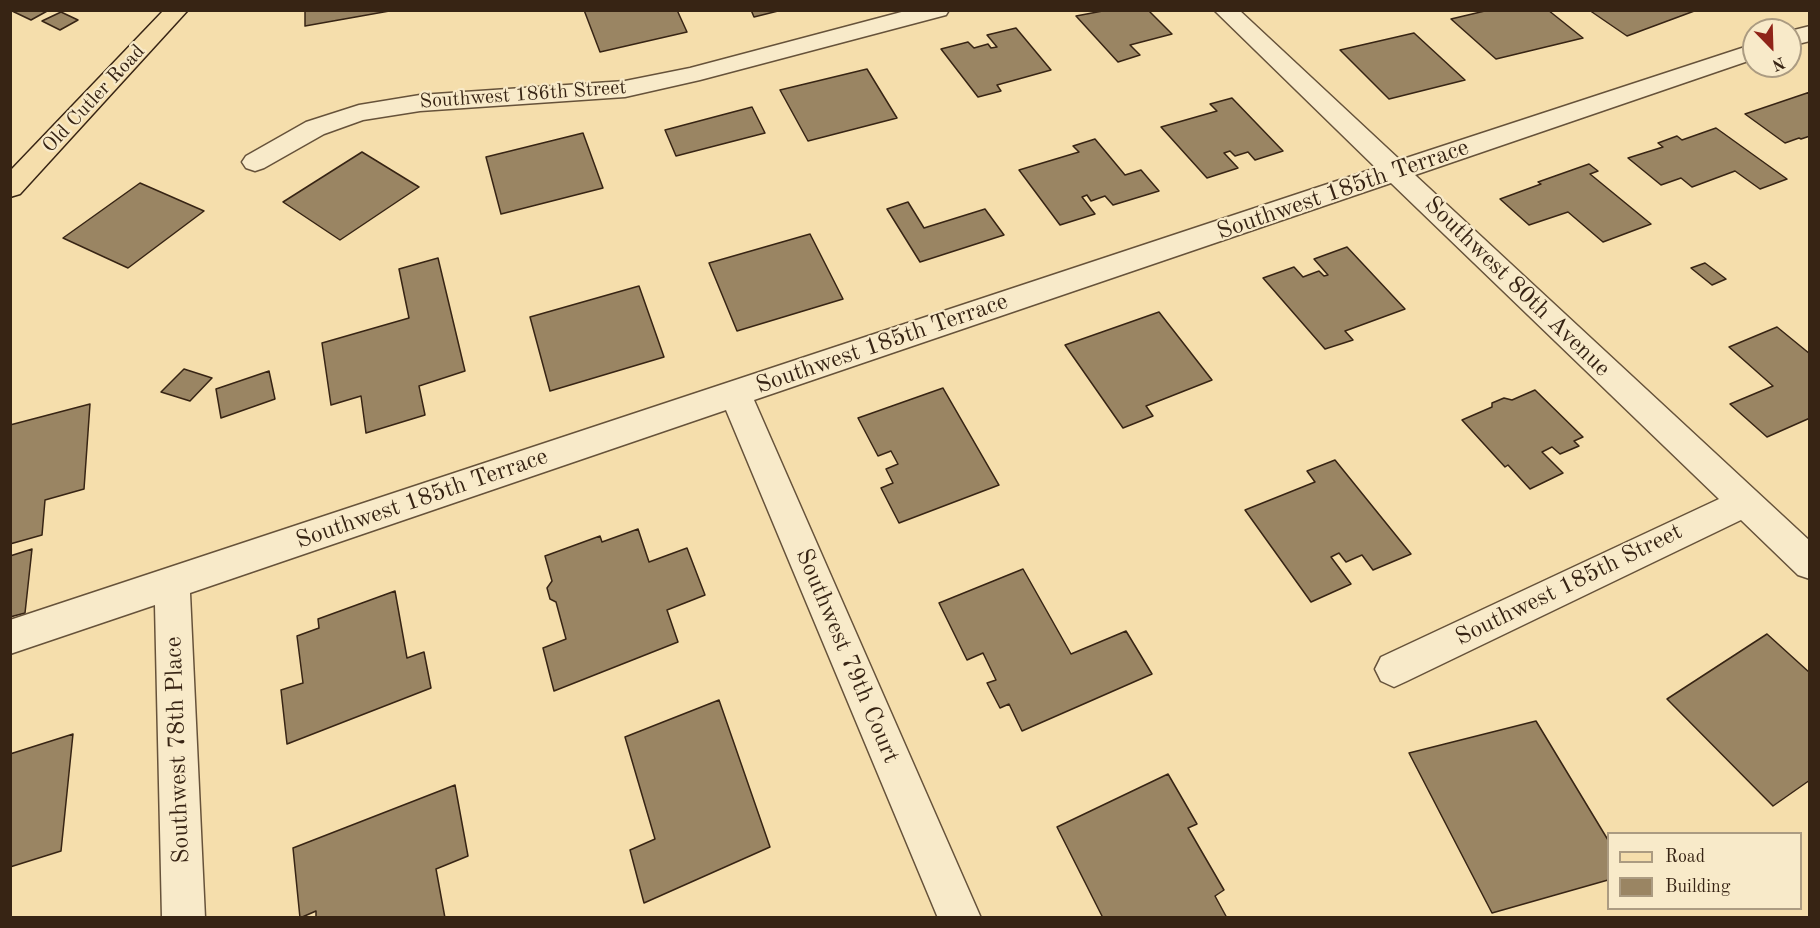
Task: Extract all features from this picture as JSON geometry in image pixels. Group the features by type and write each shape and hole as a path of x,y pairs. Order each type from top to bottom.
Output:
{"main road":[{"name":"Old Cutler Road","path":"10,188 177,10"}],"street":[{"name":"Southwest 186th Street","path":"255,162 315,128 359,113 441,101 561,95 625,89 691,75 938,10"},
{"name":"Southwest 80th Avenue","path":"1225,10 1744,503 1797,535 1809,564"},
{"name":"Southwest 185th Terrace","path":"10,637 1742,55"},
{"name":"Southwest 79th Court","path":"735,394 960,918"},
{"name":"Southwest 185th Street","path":"1394,669 1744,503"},
{"name":"Southwest 78th Place","path":"172,582 178,915"}],"building":[{"path":"10,10 49,10 31,20"},
{"path":"305,10 395,10 305,26"},
{"path":"584,10 677,10 687,32 600,52"},
{"path":"751,10 782,10 754,17"},
{"path":"1108,10 1148,10 1172,34 1130,45 1140,55 1118,62 1076,16"},
{"path":"1489,10 1548,10 1583,38 1496,59 1451,19"},
{"path":"1589,10 1697,10 1627,36"},
{"path":"61,12 78,20 60,30 42,21"},
{"path":"1016,28 1051,70 997,85 1001,91 978,97 941,49 968,42 974,48 988,44 991,48 997,47 987,35"},
{"path":"1414,33 1465,80 1389,99 1340,50"},
{"path":"867,69 897,118 808,141 780,90"},
{"path":"1810,92 1810,136 1785,143 1745,114"},
{"path":"1232,98 1283,151 1255,160 1248,152 1235,156 1230,151 1224,153 1238,168 1207,178 1161,127 1217,111 1210,104"},
{"path":"752,107 765,133 676,156 665,130"},
{"path":"1716,128 1787,179 1760,189 1735,171 1692,187 1681,178 1661,185 1628,158 1663,147 1658,143 1677,136 1682,140"},
{"path":"583,133 603,188 501,214 486,157"},
{"path":"1095,139 1125,175 1141,170 1159,191 1113,205 1105,196 1091,201 1087,195 1082,197 1095,214 1060,225 1019,170 1079,152 1073,146"},
{"path":"362,152 419,187 340,240 283,202"},
{"path":"1589,164 1598,171 1590,174 1651,224 1603,242 1568,212 1529,225 1500,199 1541,184 1538,182"},
{"path":"140,183 204,211 128,268 63,238"},
{"path":"908,202 924,228 985,209 1004,235 920,262 887,209"},
{"path":"810,234 843,299 737,331 709,263"},
{"path":"1347,247 1405,309 1345,331 1353,340 1325,349 1263,278 1294,267 1303,277 1319,271 1324,276 1328,275 1314,259"},
{"path":"438,258 465,371 419,386 425,415 366,433 361,396 331,405 322,343 409,318 399,269"},
{"path":"1705,263 1726,279 1712,285 1691,268"},
{"path":"639,286 664,357 550,391 530,317"},
{"path":"1159,312 1212,380 1146,406 1153,416 1123,428 1065,345"},
{"path":"1777,327 1810,354 1810,418 1767,437 1730,404 1773,386 1729,347"},
{"path":"184,369 212,378 190,401 161,392"},
{"path":"269,371 275,399 221,418 216,389"},
{"path":"943,388 999,485 899,523 881,488 893,483 886,469 898,464 891,451 878,456 858,418"},
{"path":"1535,390 1583,437 1574,441 1579,446 1560,454 1552,447 1542,452 1563,473 1530,489 1508,465 1505,467 1462,420 1492,407 1492,403 1504,398 1512,400"},
{"path":"90,404 84,489 45,500 42,535 10,544 10,425"},
{"path":"1335,460 1411,554 1373,570 1362,555 1346,562 1339,553 1331,557 1351,584 1311,602 1245,510 1315,482 1307,471"},
{"path":"638,529 649,562 687,548 705,595 667,610 678,642 554,691 543,648 566,639 556,602 550,599 547,588 552,581 545,556 600,536 602,542"},
{"path":"32,549 25,613 10,617 10,556"},
{"path":"1023,569 1071,654 1126,631 1152,674 1022,731 1009,704 1000,708 987,683 996,680 983,653 967,660 939,603"},
{"path":"395,591 407,658 424,652 431,688 287,744 281,690 303,683 297,636 319,628 318,619"},
{"path":"1767,634 1810,673 1810,780 1773,806 1667,699"},
{"path":"719,700 770,847 644,903 630,850 655,839 625,737"},
{"path":"1536,721 1607,838 1607,880 1492,913 1409,753"},
{"path":"73,734 61,851 10,867 10,754"},
{"path":"1168,774 1197,824 1188,828 1224,890 1215,896 1227,918 1103,918 1057,827"},
{"path":"455,785 468,856 436,869 445,918 316,918 316,911 300,918 293,848"}]}
